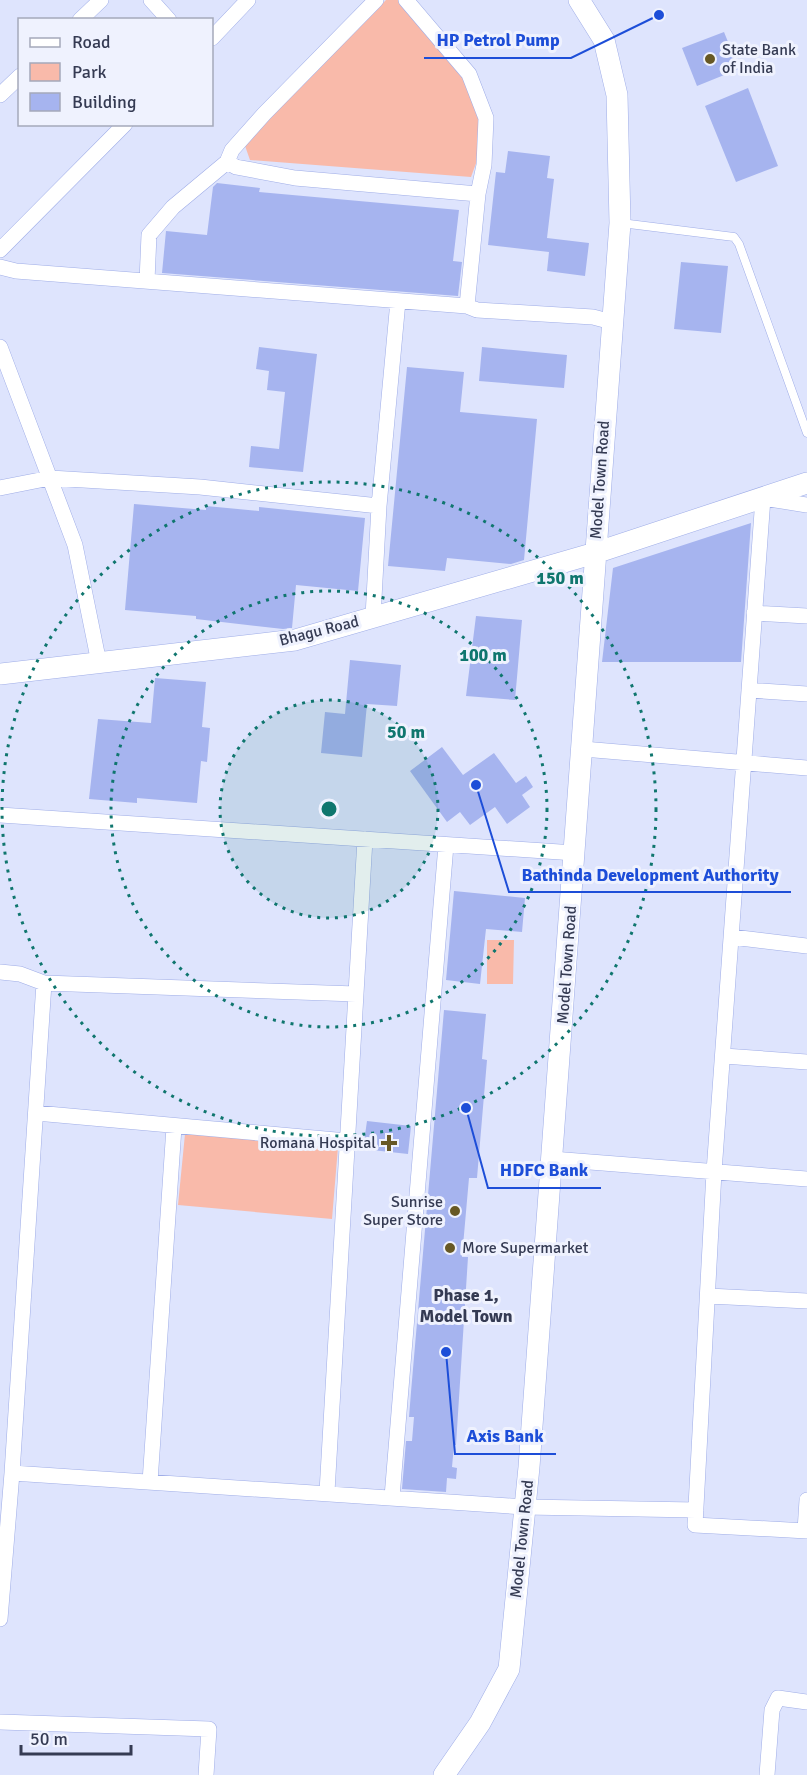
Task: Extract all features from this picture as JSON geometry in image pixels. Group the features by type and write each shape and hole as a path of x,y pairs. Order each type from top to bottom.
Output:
{"main road":[{"name":"Model Town Road","path":"444,1775 480,1723 509,1669 525,1507 552,1159 620,223 617,95 603,40 579,0"},
{"name":"Bhagu Road","path":"0,674 295,640 595,553 807,483"}],"street":[{"path":"82,18 101,0"},
{"path":"151,0 168,18"},
{"path":"213,37 248,0"},
{"path":"147,281 149,235 174,207 226,162 232,150 264,114 376,0"},
{"path":"406,0 469,74 486,118 484,165 478,194 467,306"},
{"path":"0,95 18,78"},
{"path":"0,250 123,126"},
{"path":"226,162 236,167 295,178 478,194"},
{"path":"0,267 16,271 467,306 477,310 593,317 612,322"},
{"path":"373,617 379,506 398,301"},
{"path":"0,347 75,545 99,663"},
{"path":"0,488 50,477 200,486 379,506"},
{"path":"807,505 763,498 714,1172 695,1525 806,1531 807,1500"},
{"path":"754,613 807,616"},
{"path":"749,690 807,694"},
{"path":"583,749 807,768"},
{"path":"0,815 575,853"},
{"path":"327,1492 365,839"},
{"path":"392,1497 446,845"},
{"path":"732,937 807,946"},
{"path":"0,972 20,974 44,984 356,994"},
{"path":"0,1618 12,1473 44,984"},
{"path":"724,1056 807,1062"},
{"path":"36,1113 347,1141"},
{"path":"150,1482 174,1126"},
{"path":"552,1159 807,1179"},
{"path":"708,1296 807,1301"},
{"path":"12,1473 327,1492 525,1507 696,1510"},
{"path":"767,1775 772,1710 778,1698 807,1702"},
{"path":"0,1722 210,1729 206,1775"}],"lane":[{"path":"620,223 734,237 739,244 807,433"}],"green space":[{"path":"386,0 400,0 443,48 476,95 485,139 471,177 250,160 244,143"},
{"path":"487,940 514,940 513,984 487,984"},
{"path":"185,1134 338,1147 332,1219 178,1205"}],"building":[{"name":"State Bank of India","path":"724,32 739,69 697,86 682,48"},
{"path":"748,88 778,166 736,182 705,106"},
{"path":"508,151 550,156 547,178 554,179 547,238 589,243 585,276 547,271 549,252 488,245 496,172 505,173"},
{"path":"217,183 260,188 259,192 459,210 453,261 462,262 458,296 162,273 166,231 207,235 213,187"},
{"path":"681,262 728,266 721,333 674,329"},
{"path":"259,347 317,354 303,472 249,467 251,446 279,449 285,392 267,390 269,371 256,369"},
{"path":"482,347 567,355 564,388 479,381"},
{"path":"407,367 464,372 460,412 537,419 524,560 511,564 447,558 445,571 388,566"},
{"path":"134,504 206,510 206,506 259,511 259,507 365,518 358,591 296,585 292,628 283,629 196,619 196,616 125,610"},
{"path":"751,523 741,662 602,662 613,568"},
{"path":"476,616 522,620 515,700 466,696"},
{"path":"350,660 401,665 397,706 367,704 362,757 321,753 325,712 345,714"},
{"path":"155,678 206,682 202,727 210,728 207,762 201,761 197,803 137,798 137,803 89,799 98,719 151,723"},
{"path":"442,747 463,775 494,753 516,783 526,776 533,787 522,795 530,807 507,824 495,807 470,825 460,812 447,822 410,771"},
{"path":"454,891 525,898 522,932 486,929 480,984 446,980"},
{"path":"444,1010 486,1014 482,1059 487,1060 477,1178 469,1178 462,1257 468,1257 456,1445 454,1445 452,1467 457,1468 456,1479 447,1478 446,1492 402,1489 406,1441 412,1441 414,1417 409,1417"},
{"path":"367,1121 411,1126 408,1154 363,1149"}],"place":[{"name":"HP Petrol Pump","path":"659,15"},
{"name":"State Bank of India","path":"710,59"},
{"name":"Bathinda Development Authority","path":"476,785"},
{"name":"HDFC Bank","path":"466,1108"},
{"name":"Romana Hospital","path":"389,1143"},
{"name":"Sunrise Super Store","path":"455,1211"},
{"name":"More Supermarket","path":"450,1248"},
{"name":"Axis Bank","path":"446,1352"}],"district":[{"name":"Phase 1, Model Town","path":"466,1305"}]}
